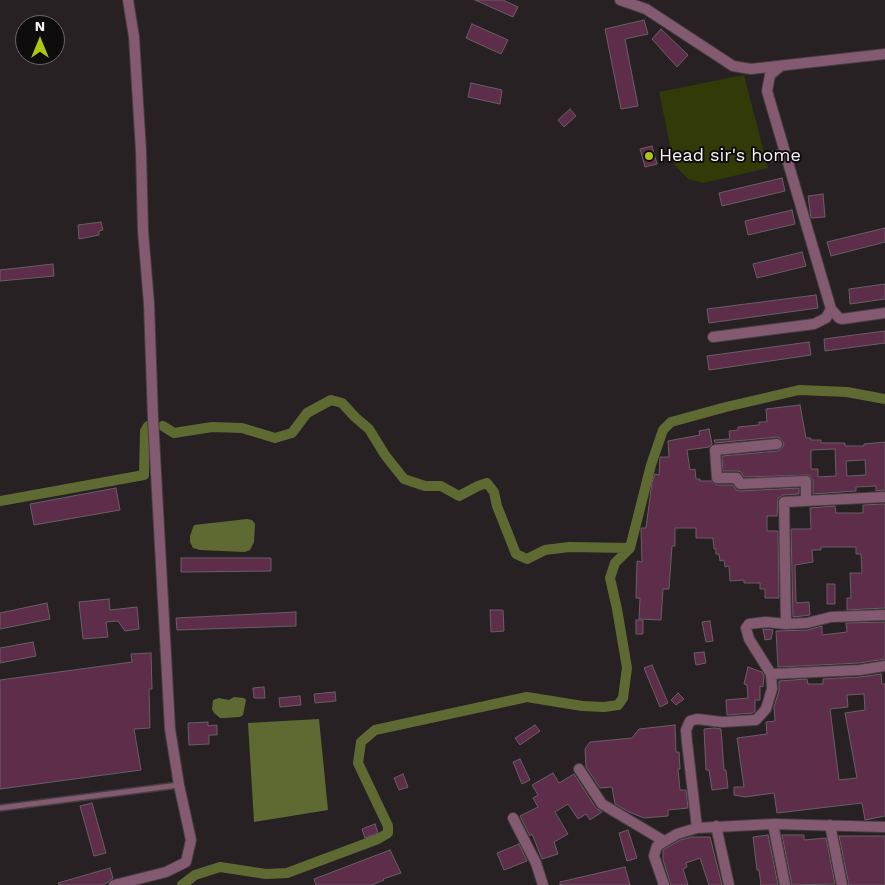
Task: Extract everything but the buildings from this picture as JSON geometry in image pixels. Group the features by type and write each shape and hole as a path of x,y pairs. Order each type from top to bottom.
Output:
{"street":[{"path":"114,885 166,872 186,862 191,840 179,785 170,729 149,304 143,231 140,141 134,37 128,0"},
{"path":"620,0 646,9 734,66 751,69 885,54"},
{"path":"781,66 770,75 767,91 831,309 842,319 885,313"},
{"path":"713,337 814,324 826,318 831,309"},
{"path":"777,444 715,450 717,478 737,478 740,484 806,481 806,502"},
{"path":"786,624 784,503 885,497"},
{"path":"697,828 686,730 690,721 698,719 722,722 756,720 766,709 772,689 770,674 749,639 746,628 750,624 766,622 786,624 807,623 832,617 885,615"},
{"path":"770,674 860,670 885,666"},
{"path":"579,769 602,804 664,841"},
{"path":"513,818 536,862 543,885"},
{"path":"664,885 654,856 657,846 677,834 697,828 773,824 885,826"},
{"path":"773,824 785,885"},
{"path":"830,825 842,885"},
{"path":"716,826 729,885"}],"lane":[{"path":"0,808 179,785"}],"shaded area":[{"path":"744,75 768,168 703,183 688,179 674,164 659,92"},
{"path":"252,520 255,524 254,542 250,550 245,552 200,550 193,548 190,542 194,525"},
{"path":"234,697 246,700 243,715 240,717 220,718 214,713 212,709 213,700 219,698 229,700"},
{"path":"319,719 328,810 254,822 248,723"}],"waterway":[{"path":"163,426 174,433 212,427 242,428 275,438 292,433 307,413 331,400 342,403 369,429 385,455 404,479 425,486 441,486 459,496 487,483 494,492 497,506 516,554 527,559 545,550 569,547 630,548 651,465 663,430 671,422 799,390 847,392 885,399"},
{"path":"0,501 144,475 145,431 148,426"},
{"path":"182,885 195,875 220,867 266,874 287,873 378,839 388,833 388,826 358,763 361,742 375,730 527,697 582,706 604,707 618,705 623,698 627,668 610,578 615,563 630,548"}],"place":[{"name":"Head sir's home","path":"649,156"}]}
